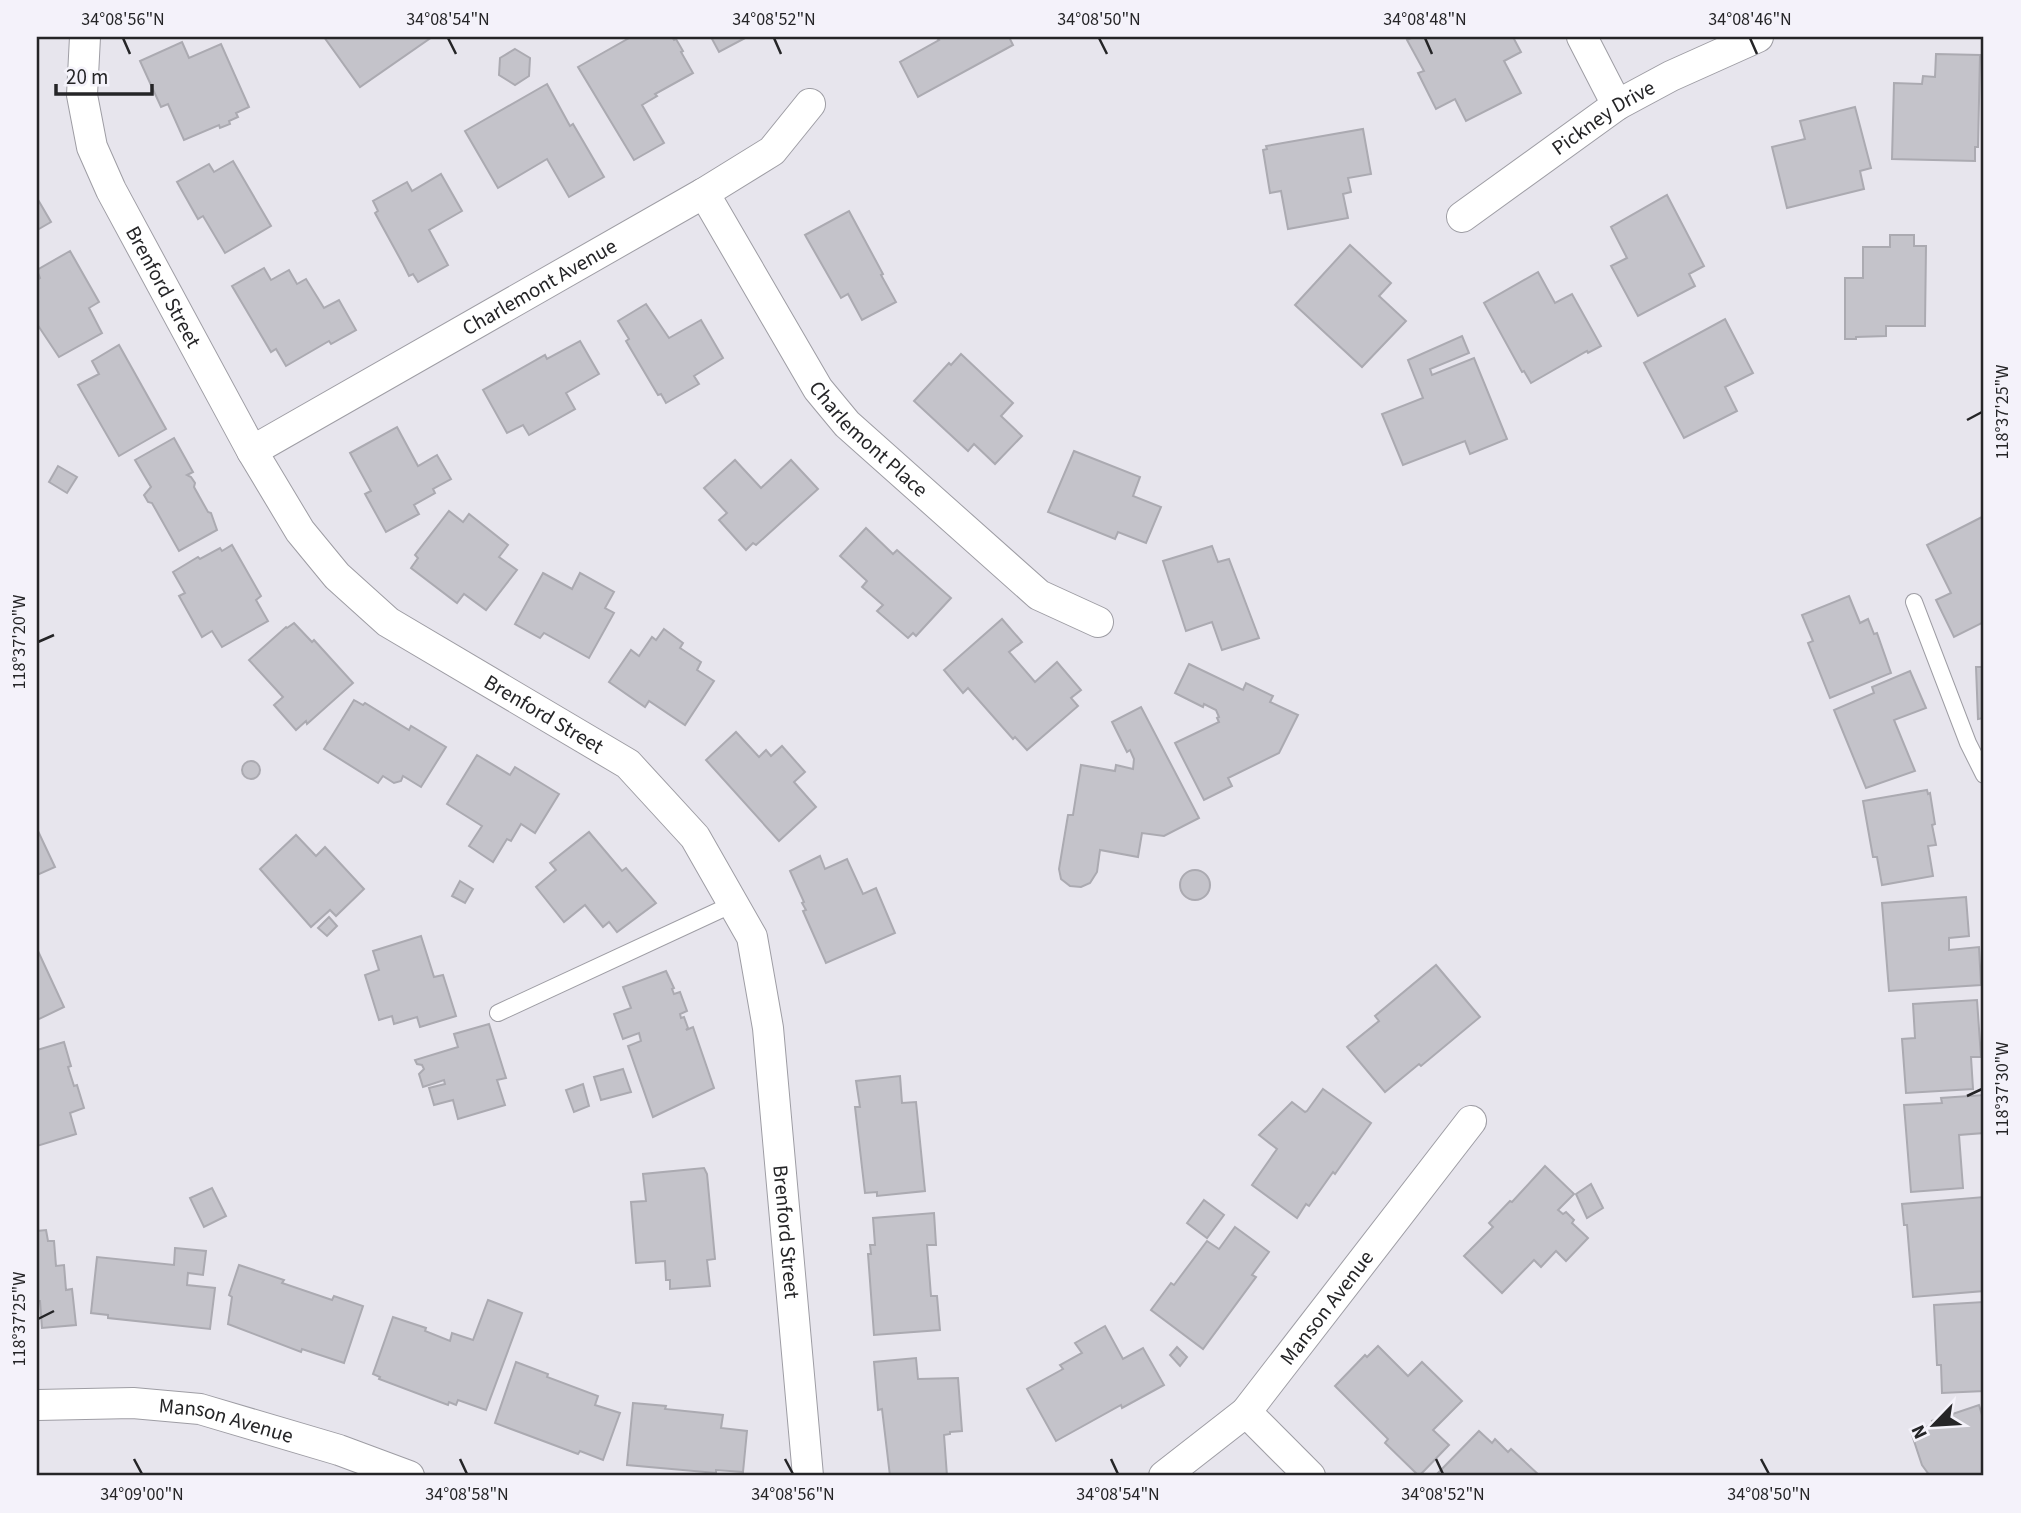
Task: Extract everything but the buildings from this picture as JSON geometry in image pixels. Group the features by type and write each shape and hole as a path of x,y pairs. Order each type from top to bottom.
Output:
{"street":[{"name":"Brenford Street","path":"85,37 82,95 92,146 111,190 252,451 300,531 338,576 388,622 628,764 695,837 752,937 768,1028 808,1476"},
{"path":"1582,37 1617,105"},
{"name":"Pickney Drive","path":"1462,217 1617,105 1671,76 1758,37"},
{"name":"Charlemont Avenue","path":"252,451 704,193 772,151 810,104"},
{"name":"Charlemont Place","path":"704,193 818,389 847,424 1039,596 1098,621"},
{"name":"Manson Avenue","path":"1164,1476 1246,1412 1471,1122"},
{"name":"Manson Avenue","path":"37,1405 134,1403 200,1409 339,1450 409,1476"},
{"path":"1246,1412 1310,1476"}],"lane":[{"path":"1914,602 1968,743 1984,775"},
{"path":"498,1013 733,904"}]}
